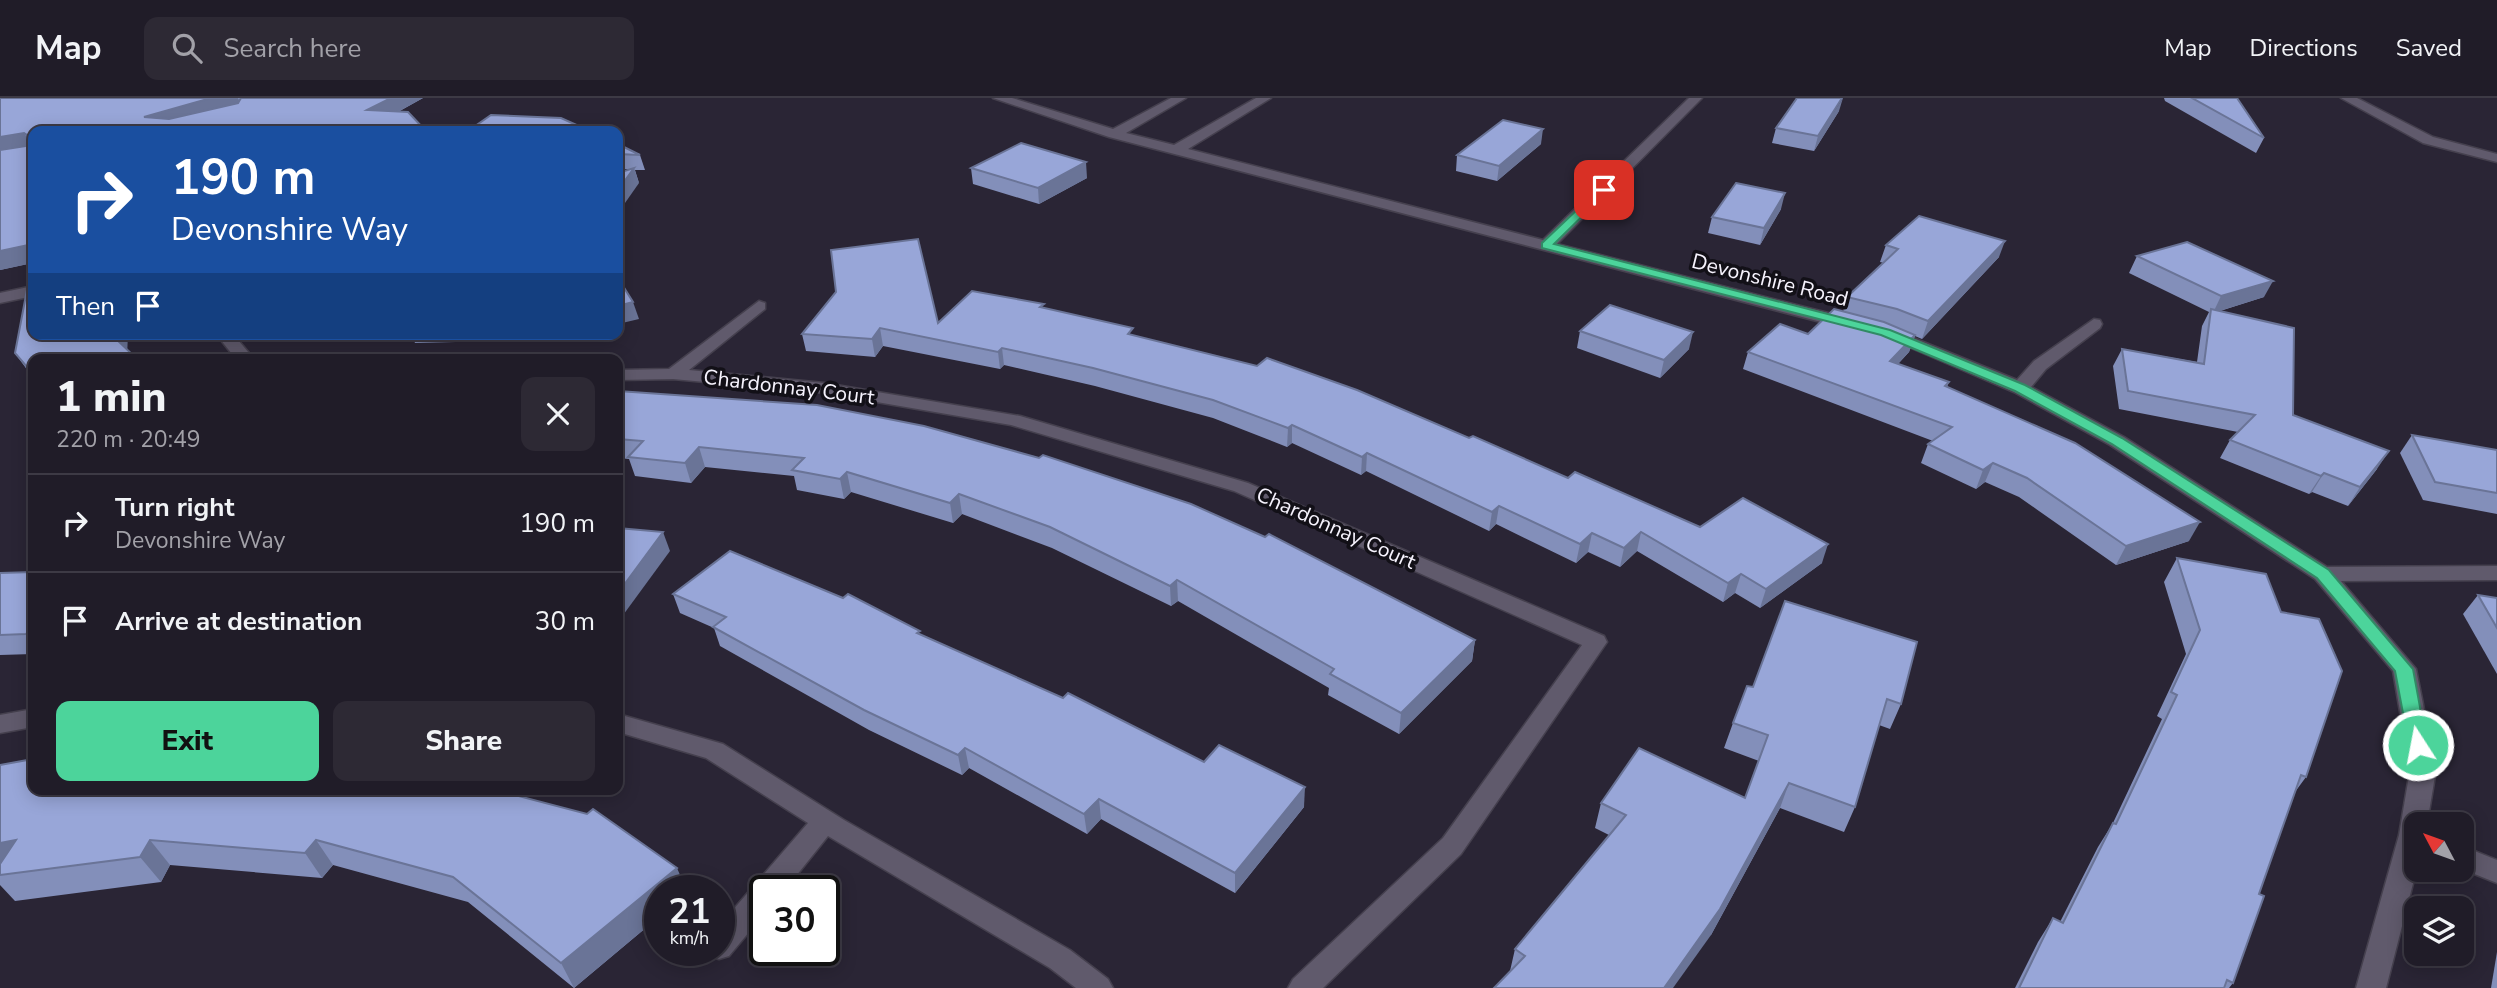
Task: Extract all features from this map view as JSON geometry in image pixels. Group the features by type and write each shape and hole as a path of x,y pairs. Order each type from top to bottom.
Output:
{"street":[{"name":"Devonshire Road","path":"999,98 1114,134 1885,333 2020,388 2117,441 2323,574 2404,669 2423,771 2417,812"},
{"path":"1114,134 1180,98"},
{"path":"1176,150 1265,98"},
{"path":"1546,246 1696,98"},
{"path":"2347,98 2428,140 2497,158"},
{"path":"0,298 28,292"},
{"path":"673,374 759,306"},
{"path":"2020,388 2040,365 2094,324"},
{"path":"229,340 242,354"},
{"name":"Chardonnay Court","path":"623,375 673,374 824,388 1013,419 1241,486 1596,642 1452,846 1303,988"},
{"path":"2323,574 2497,573"},
{"path":"0,723 28,719"},
{"path":"623,724 714,751 825,821 1060,959 1098,988"},
{"path":"780,875 825,821"},
{"path":"2474,862 2497,872"},
{"name":"Devonshire Road","path":"2371,988 2404,871"},
{"path":"735,929 749,912"}],"building":[{"path":"0,98 211,98 144,117 169,119 238,103 241,98 391,98 367,110 408,112 421,126 28,126 28,245 0,251 0,150 25,146 27,135 24,133 0,137"},
{"path":"1797,98 1842,98 1818,136 1776,128"},
{"path":"2192,98 2237,98 2264,138"},
{"path":"491,115 561,118 579,126 475,126"},
{"path":"1503,120 1543,129 1499,166 1457,155"},
{"path":"1021,143 1086,162 1038,188 971,168"},
{"path":"623,146 640,155 623,154"},
{"path":"634,168 623,183 623,171"},
{"path":"1736,183 1785,193 1764,228 1712,217"},
{"path":"1919,216 2005,241 1928,321 1897,309 1847,297 1898,249 1886,245"},
{"path":"918,239 938,323 972,291 1044,304 1040,307 1133,328 1128,334 1257,366 1267,358 1357,390 1469,438 1473,436 1568,478 1575,472 1700,527 1743,498 1828,544 1766,589 1741,574 1728,583 1641,532 1624,548 1592,533 1580,544 1499,506 1492,512 1367,453 1362,457 1292,425 1288,428 1213,400 1093,368 1002,348 998,352 880,328 872,339 802,334 836,292 831,250"},
{"path":"2187,242 2273,281 2221,296 2137,256"},
{"path":"28,284 28,340 117,340 132,354 28,354 28,368 15,353"},
{"path":"623,286 633,302 623,305"},
{"path":"1610,305 1693,332 1664,360 1580,331"},
{"path":"1834,309 1884,322 1915,335 1890,361 1949,382 1945,386 2075,443 2200,522 2126,546 2027,478 1993,463 1983,470 1928,444 1952,427 1748,352 1780,324 1808,334"},
{"path":"2211,309 2294,328 2293,415 2389,451 2360,487 2324,473 2321,476 2230,440 2255,415 2128,391 2122,349 2204,364"},
{"path":"623,391 817,405 924,426 1039,458 1043,455 1191,504 1265,537 1269,534 1475,640 1401,713 1330,674 1334,669 1177,580 1170,586 1050,527 959,494 950,503 847,472 840,479 792,470 804,458 699,447 685,463 628,457 643,441 623,439"},
{"path":"2412,435 2497,450 2497,493 2435,482"},
{"path":"623,528 663,532 623,586"},
{"path":"730,551 843,598 848,594 920,631 917,633 1063,698 1068,693 1204,762 1219,745 1305,787 1235,873 1099,799 1084,814 965,748 958,755 864,710 713,627 726,617 673,594"},
{"path":"2177,558 2266,574 2281,612 2319,619 2342,671 2306,777 2301,775 2259,894 2264,896 2233,983 2227,980 2224,988 2019,988 2053,918 2063,923 2113,823 2116,824 2177,695 2171,692 2200,630"},
{"path":"28,572 26,634 0,635 0,573"},
{"path":"2478,595 2497,598 2497,628"},
{"path":"1785,601 1917,642 1901,704 1887,699 1855,807 1789,783 1720,909 1664,988 1494,988 1525,956 1515,949 1626,815 1601,803 1639,748 1745,798 1768,735 1733,723 1747,686 1753,687"},
{"path":"28,760 28,795 515,795 587,814 593,809 677,868 668,875 644,875 644,895 561,963 453,877 316,840 305,853 150,840 140,857 0,875 0,864 16,840 0,843 0,765"}],"route":[{"path":"1604,190 1546,246 1885,333 2020,388 2117,441 2323,574 2404,669 2418,745"}]}
